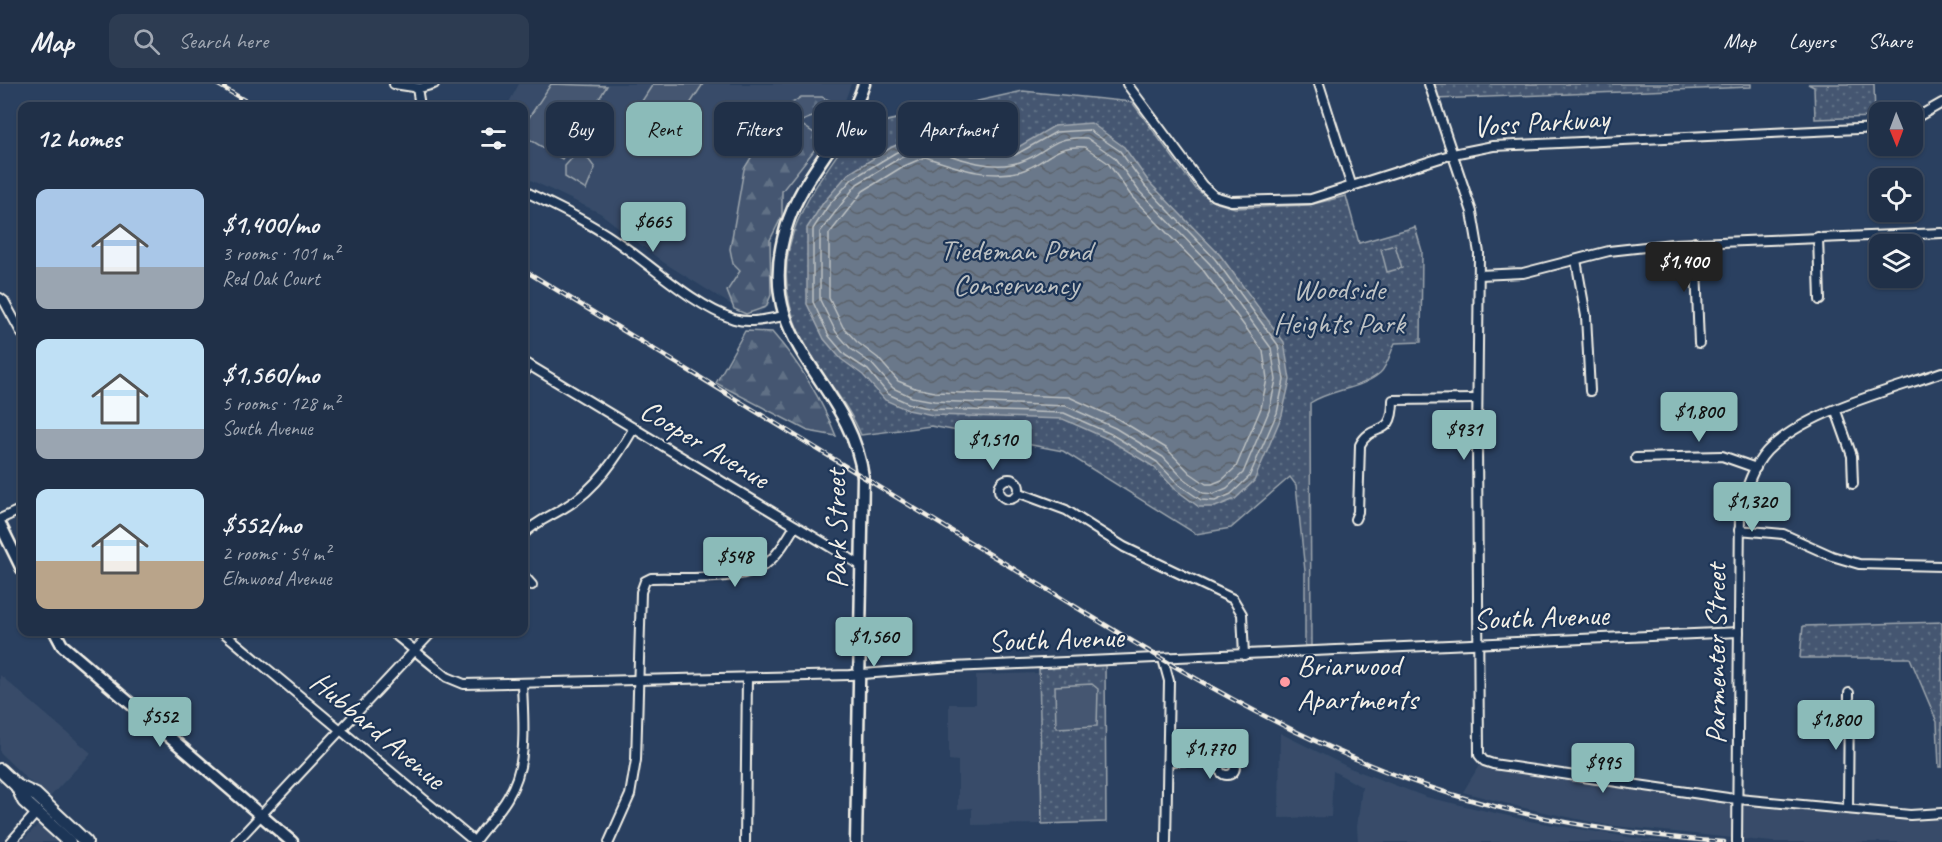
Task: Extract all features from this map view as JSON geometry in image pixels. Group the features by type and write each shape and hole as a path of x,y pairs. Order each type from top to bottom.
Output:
{"main road":[{"name":"Park Street","path":"856,842 864,477 858,449 842,416 794,341 784,316 778,276 786,227 796,201 850,120 864,84"},
{"path":"0,524 18,561"},
{"path":"57,636 62,645 292,842"},
{"path":"0,770 17,786 23,800 40,808 86,842"},
{"path":"40,808 69,842"}],"street":[{"path":"394,84 417,88 434,84"},
{"name":"Voss Parkway","path":"1127,84 1202,185 1214,196 1231,201 1311,199 1454,153 1493,146 1869,129"},
{"path":"1319,84 1352,187"},
{"path":"1429,84 1454,153 1477,232 1479,275 1477,399 1479,755 1493,764 1738,799 1916,815 1942,813"},
{"path":"417,88 419,102"},
{"path":"1923,114 1942,104"},
{"path":"528,193 570,213 616,241 666,279 729,317 743,321 784,316"},
{"path":"1479,275 1523,273 1609,251 1695,242 1942,233"},
{"path":"1818,237 1820,300"},
{"path":"1695,242 1699,343"},
{"path":"1576,260 1586,316 1590,391"},
{"path":"0,298 4,300 18,326"},
{"name":"Cooper Avenue","path":"528,365 862,566"},
{"name":"Parmenter Street","path":"1737,842 1740,510 1756,468 1766,452 1804,422 1942,374"},
{"path":"1355,519 1358,512 1360,445 1364,439 1386,427 1393,419 1393,400 1477,399"},
{"path":"1836,411 1852,456 1853,484"},
{"path":"528,531 542,519 567,506 588,488 611,465 634,428"},
{"path":"1636,458 1722,456 1756,468"},
{"path":"1020,493 1066,510 1124,547 1233,599 1242,614 1244,655"},
{"path":"0,519 18,511"},
{"path":"609,842 633,782 642,586 651,578 736,575 756,570 768,562 795,526"},
{"path":"1739,530 1783,534 1838,559 1859,564 1942,566"},
{"path":"528,580 532,585"},
{"name":"South Avenue","path":"397,636 447,677 464,684 747,678 1739,632"},
{"name":"Hubbard Avenue","path":"228,636 475,842"},
{"path":"236,842 428,636"},
{"path":"1163,659 1169,681 1166,842"},
{"path":"745,842 747,678"},
{"path":"475,842 507,799 520,767 524,738 522,683"},
{"path":"1848,809 1849,693"},
{"path":"1168,761 1207,760 1220,763"},
{"path":"11,842 40,808"}],"shaded area":[{"path":"519,84 851,84 844,102 814,102 815,156 794,186 772,241 770,304 756,316 730,304 663,262 600,213 528,179 528,102 509,102"},
{"path":"1039,673 1042,824 972,825 972,808 958,809 958,761 949,760 949,704 976,704 976,675"},
{"path":"0,675 91,753 48,799 0,753"},
{"path":"1280,733 1350,768 1426,797 1534,822 1641,839 1682,842 1358,842 1357,827 1362,787 1333,771 1331,817 1279,818"},
{"path":"1483,759 1589,779 1848,809 1942,813 1942,842 1772,842 1606,825 1463,792"},
{"path":"39,824 42,825 61,842 21,842"}],"green space":[{"path":"551,84 607,86 597,102 546,102 546,149 528,138 528,119"},
{"path":"653,84 703,84 691,102 642,101"},
{"path":"1429,84 1751,84 1751,87 1435,99"},
{"path":"1808,84 1874,84 1875,102 1869,102 1869,117 1815,119 1814,87"},
{"name":"Tiedeman Pond Conservancy","path":"1023,91 1132,102 1196,189 1214,202 1235,208 1309,205 1346,196 1359,243 1415,227 1422,251 1421,342 1395,343 1385,367 1372,379 1310,403 1311,646 1305,646 1305,571 1296,485 1290,477 1231,528 1196,534 1063,451 931,426 861,435 848,409 815,362 801,337 790,306 786,277 788,251 807,201 837,156 886,156 886,121 898,119 898,156 1018,156 1018,102 973,102"},
{"path":"801,97 822,97 831,102 814,102 814,116 802,121 802,102 794,102"},
{"path":"802,125 814,133 814,150 782,191 782,216 770,240 771,295 766,307 746,314 734,309 727,291 740,271 733,264 730,249 744,169 752,156 802,156"},
{"path":"574,156 586,156 595,168 586,190 565,177 565,166"},
{"path":"1395,245 1402,268 1387,272 1381,249"},
{"path":"745,331 772,332 808,381 836,436 808,431 716,383"},
{"path":"1942,622 1942,767 1939,767 1937,722 1910,658 1800,658 1803,626"},
{"path":"1105,661 1106,822 1042,824 1039,665"},
{"path":"1092,684 1098,689 1097,726 1056,728 1055,686"}],"water":[{"name":"Tiedeman Pond Conservancy","path":"1091,123 1124,147 1149,182 1220,255 1284,342 1290,380 1282,415 1254,481 1235,499 1215,507 1199,507 1175,489 1154,467 1108,439 1063,419 933,415 908,410 885,400 863,375 841,359 824,339 807,304 807,228 823,203 848,174 877,156 886,156 886,151 898,144 898,156 1018,156 1018,147 1054,126"}],"railway":[{"path":"217,84 247,102"},
{"path":"528,272 1135,643 1191,676 1306,737 1426,786 1499,808 1648,835 1724,842"}],"place":[{"name":"Briarwood Apartments","path":"1285,682"}],"park label":[{"name":"Woodside Heights Park","path":"1339,306"}]}
